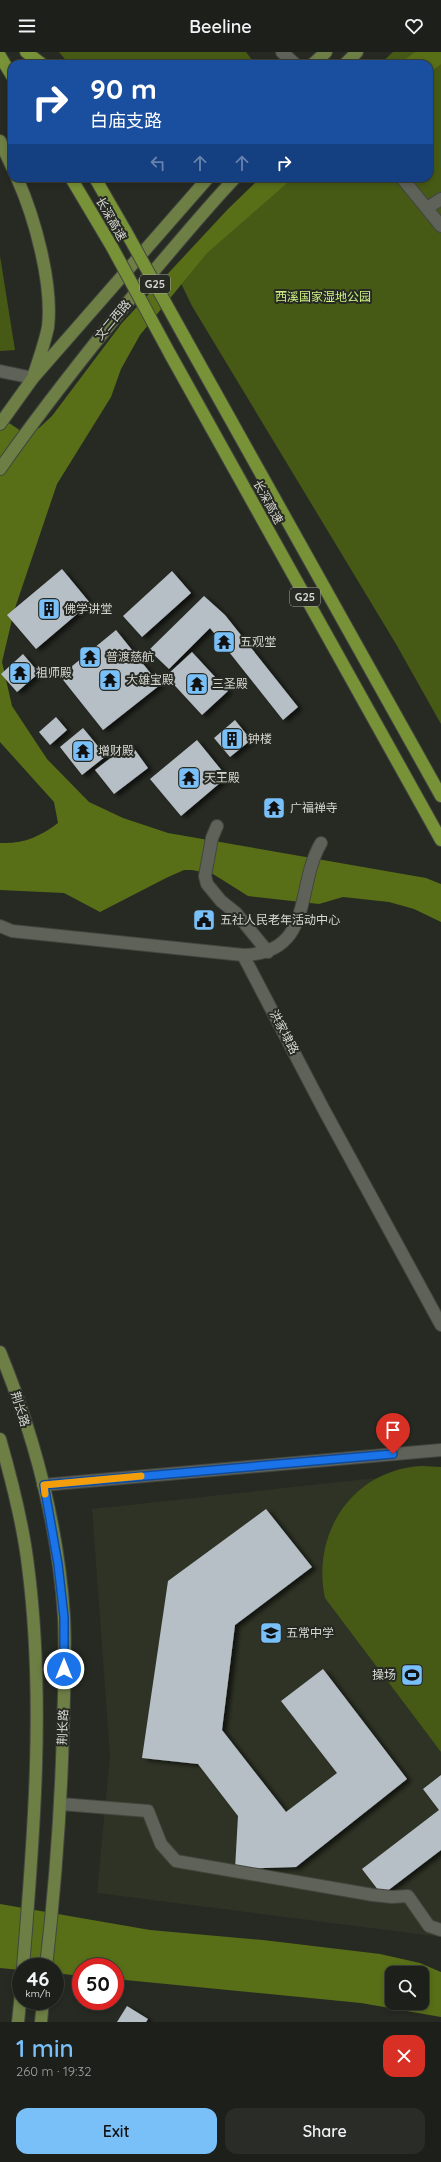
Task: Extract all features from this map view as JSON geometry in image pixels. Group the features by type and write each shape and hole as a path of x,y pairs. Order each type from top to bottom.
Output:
{"highway":[{"path":"25,52 36,60"},
{"path":"0,56 8,69"},
{"name":"长深高速","path":"73,182 112,247 441,840"},
{"name":"长深高速","path":"97,182 441,796"}],"main road":[{"path":"317,60 326,52"},
{"path":"348,60 357,52"},
{"path":"0,140 8,158"},
{"path":"19,182 24,195 48,280 48,327 33,378"},
{"name":"文二西路","path":"3,419 33,378 204,182"},
{"name":"文二西路","path":"0,469 28,428 98,339 208,207 231,182"},
{"name":"荆长路","path":"0,1352 11,1379 44,1485 58,1564 64,1617 64,1698 61,1804 55,1889 47,1958"},
{"path":"0,1439 15,1491 27,1558 38,1698 30,1886 24,1958"},
{"path":"18,2022 19,2010"},
{"path":"41,2022 42,2010"}],"street":[{"path":"282,52 291,60"},
{"path":"405,182 441,226"},
{"path":"427,208 441,199"},
{"path":"0,371 33,378"},
{"path":"217,826 212,838 206,876 207,884 220,901 236,913 268,952"},
{"path":"0,926 12,931 243,955 268,952 282,944 292,931 301,913 314,855 321,843"},
{"name":"洪家埭路","path":"243,955 328,1117 441,1325"},
{"path":"44,1485 441,1450"},
{"path":"61,1804 148,1811 161,1844 176,1862 373,1895 392,1897 408,1896 429,1926 441,1930"}],"shaded area":[{"path":"415,52 441,52 441,64 433,70 433,60 404,60"},
{"path":"256,182 288,182 207,253 140,335 121,369 111,397 57,484 14,611 2,662 12,706 47,759 89,802 123,818 168,833 426,878 441,884 441,922 414,909 389,902 343,897 319,904 248,896 213,874 192,870 184,870 166,878 100,912 64,893 0,890 0,843 31,839 58,823 54,802 0,742 0,417 21,431 39,428 52,416 122,323 228,209"},
{"name":"五常中学","path":"441,1471 441,1937 97,1893 110,1756 92,1509"},
{"path":"0,1904 150,1930 263,1940 380,1954 427,1966 385,1966 385,2007 361,2003 124,1980 124,1958 72,1958 72,1975 64,1974 64,1958 12,1958 12,1969 0,1968"},
{"path":"429,1967 441,1972 441,2017 401,2010 429,2010"}],"green space":[{"path":"59,52 246,52 252,60 66,60"},
{"name":"西溪国家湿地公园","path":"393,52 441,52 441,724 396,644 192,306 178,277 266,182 433,182 433,60 384,60"},
{"path":"0,256 15,350 0,351"},
{"name":"操场","path":"422,1466 441,1467 441,1752 325,1598 322,1574 325,1550 332,1528 343,1508 358,1492 376,1479 398,1470"}],"building":[{"name":"佛学讲堂","path":"62,569 90,603 36,649 7,615"},
{"path":"172,571 191,593 142,637 123,616"},
{"path":"204,596 225,615 298,707 283,720 210,628 169,669 149,650"},
{"name":"大雄宝殿","path":"116,630 160,685 103,730 60,676"},
{"name":"三圣殿","path":"192,652 228,691 202,715 166,676"},
{"name":"祖师殿","path":"23,654 39,673 17,692 1,674"},
{"path":"56,717 67,730 50,745 39,732"},
{"name":"钟楼","path":"235,720 251,740 230,757 214,738"},
{"name":"增财殿","path":"83,728 106,756 82,775 60,747"},
{"name":"天王殿","path":"197,740 227,777 181,816 150,779"},
{"path":"130,743 148,768 114,794 95,770"},
{"path":"266,1509 312,1567 235,1625 222,1730 286,1812 337,1773 281,1701 323,1669 407,1779 296,1867 235,1869 238,1816 198,1764 142,1758 168,1581"},
{"path":"441,1775 441,1850 382,1895 362,1869 439,1810 423,1789"},
{"path":"127,2006 148,2019 146,2022 117,2022"}],"slow traffic":[{"path":"45,1494 44,1485 141,1476"}],"place":[{"name":"佛学讲堂","path":"49,609"},
{"name":"五观堂","path":"224,642"},
{"name":"普渡慈航","path":"90,657"},
{"name":"祖师殿","path":"20,673"},
{"name":"大雄宝殿","path":"110,680"},
{"name":"三圣殿","path":"197,684"},
{"name":"钟楼","path":"232,739"},
{"name":"增财殿","path":"83,751"},
{"name":"天王殿","path":"189,778"},
{"name":"广福禅寺","path":"274,808"},
{"name":"五社人民老年活动中心","path":"204,920"},
{"name":"五常中学","path":"271,1633"},
{"name":"操场","path":"412,1675"}],"route":[{"path":"64,1669 64,1617 58,1564 44,1485 393,1454"}]}
